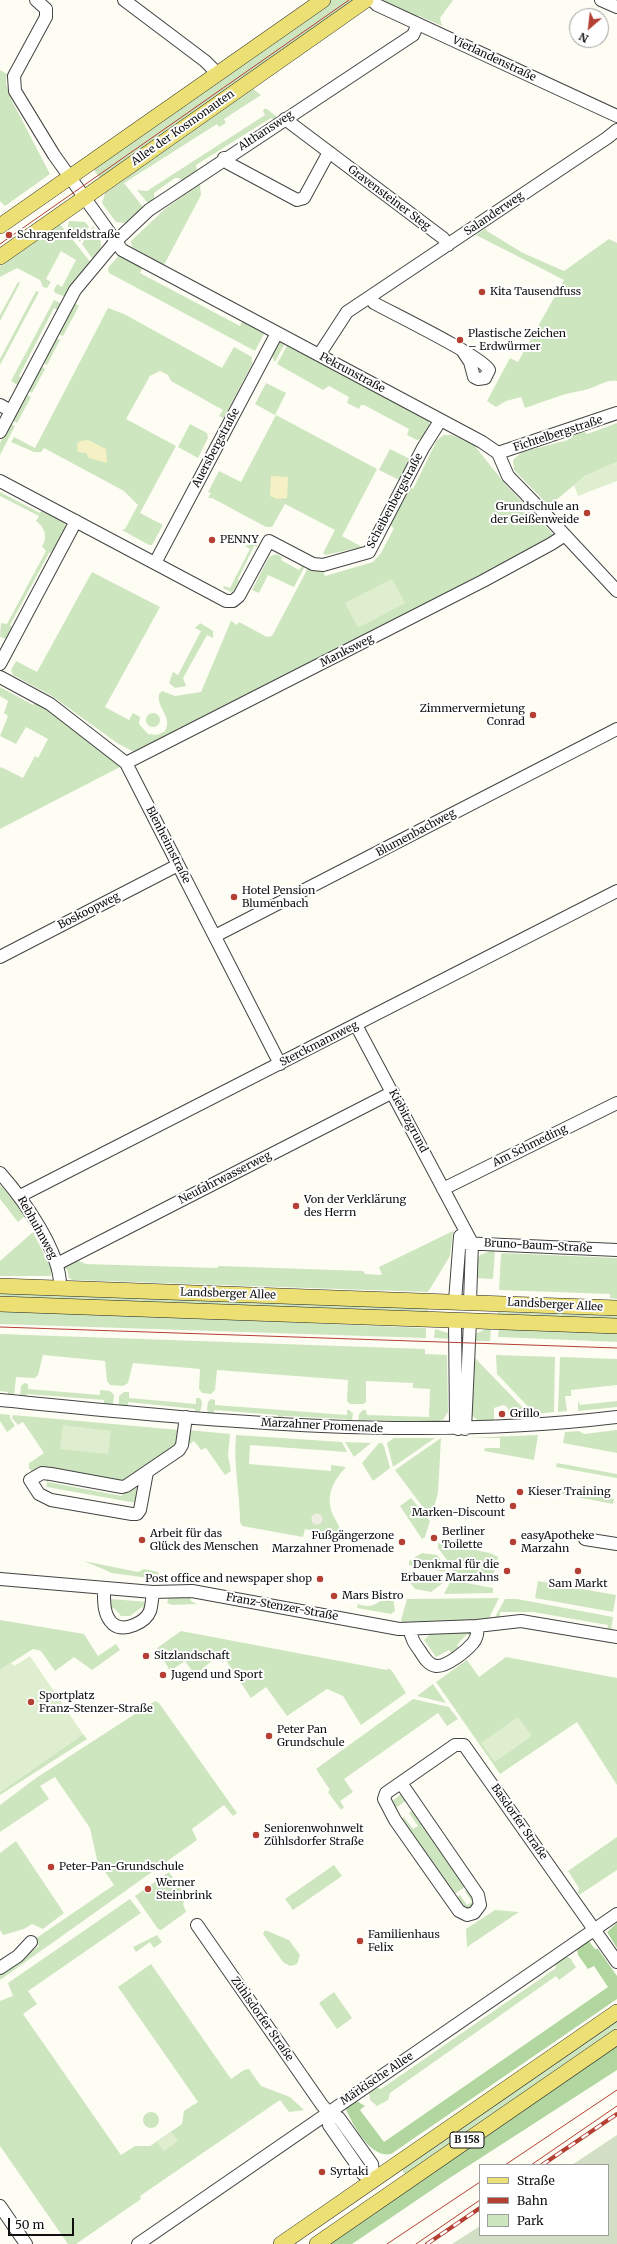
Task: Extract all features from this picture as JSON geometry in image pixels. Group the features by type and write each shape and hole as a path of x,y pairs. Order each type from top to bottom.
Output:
{"main road":[{"path":"0,226 323,0"},
{"name":"Allee der Kosmonauten","path":"0,257 366,0"},
{"name":"Landsberger Allee","path":"0,1286 463,1301 617,1308"},
{"path":"455,1321 463,1301"},
{"path":"463,1301 470,1321"},
{"name":"Landsberger Allee","path":"0,1304 617,1326"},
{"name":"B 158","path":"281,2244 617,2012"},
{"name":"B 158","path":"317,2244 617,2037"},
{"path":"374,2180 386,2196"}],"street":[{"name":"Pekrunstraße","path":"36,0 46,9 46,17 14,76 15,91 26,102 70,177 122,250 482,442 498,453"},
{"path":"124,0 166,33 207,62 218,74"},
{"name":"Vierlandenstraße","path":"372,0 377,5 617,116"},
{"path":"601,0 617,7"},
{"name":"Althansweg","path":"115,242 149,210 224,158 413,35 418,24"},
{"name":"Gravensteiner Steg","path":"285,119 443,238 448,245"},
{"name":"Salanderweg","path":"319,355 346,312 448,245 617,130"},
{"path":"224,158 228,163 297,200 304,198 329,152"},
{"path":"0,432 75,290 115,242"},
{"path":"370,297 374,303 462,350"},
{"name":"Auersbergstraße","path":"155,563 277,333"},
{"path":"0,405 11,411"},
{"name":"Fichtelbergstraße","path":"498,453 617,413"},
{"name":"Scheibenbergstraße","path":"155,563 226,601 234,601 239,596 268,541 313,564 323,565 369,552 423,448 440,420"},
{"path":"498,453 508,476 617,591"},
{"path":"0,481 155,563"},
{"path":"0,664 76,521"},
{"name":"Manksweg","path":"126,763 483,581 551,544 564,534"},
{"name":"Blenheimstraße","path":"0,677 50,704 126,763 280,1064"},
{"name":"Blumenbachweg","path":"215,936 617,729"},
{"name":"Boskoopweg","path":"0,957 178,865"},
{"name":"Sterckmannweg","path":"20,1196 617,891"},
{"name":"Kiebitzgrund","path":"356,1025 393,1092 458,1217 466,1243 463,1301"},
{"name":"Neufahrwasserweg","path":"57,1264 393,1092"},
{"name":"Am Schmeding","path":"443,1189 617,1104"},
{"name":"Rebhuhnweg","path":"0,1173 20,1196 57,1264 60,1288"},
{"name":"Bruno-Baum-Straße","path":"466,1243 617,1250"},
{"path":"455,1321 456,1422 462,1429"},
{"path":"462,1429 470,1321"},
{"name":"Marzahner Promenade","path":"0,1400 186,1417 355,1428 462,1429 542,1426 617,1417"},
{"path":"147,1472 140,1510 137,1514 51,1500 39,1494 30,1480 42,1473 122,1487 179,1450 182,1445 186,1417"},
{"path":"585,1538 617,1544"},
{"name":"Franz-Stenzer-Straße","path":"0,1579 104,1589 153,1592 200,1592 410,1630 477,1626 521,1621 617,1637"},
{"path":"104,1589 105,1610 114,1624 121,1627 136,1624 146,1616 150,1610 153,1592"},
{"path":"410,1630 411,1638 426,1659 430,1664 438,1666 447,1663 473,1643 477,1632 477,1626"},
{"name":"Basdorfer Straße","path":"401,1783 478,1895 480,1905 474,1913 467,1915 459,1911 385,1804 384,1800 386,1793 455,1745 464,1745 617,1962"},
{"name":"Märkische Allee","path":"138,2244 617,1914"},
{"name":"Zühlsdorfer Straße","path":"198,1925 328,2112 339,2118 372,2164 374,2180"},
{"path":"0,1968 18,1956 31,1942"},
{"path":"0,2206 26,2244"}],"green space":[{"path":"331,0 358,0 101,180 92,167"},
{"path":"383,0 453,0 440,18 442,26 419,16 415,17"},
{"path":"0,70 7,74 6,83 11,99 50,174 5,206 0,201"},
{"path":"253,89 261,95 224,119 226,123 219,127 217,124 124,183 143,207 125,223 116,222 102,203 105,193"},
{"path":"264,109 267,109 277,117 277,121 271,118 196,165 197,171 182,181 179,178 175,178 154,193 154,202 147,202 137,190 147,191 265,115 263,111"},
{"path":"200,184 201,195 164,265 132,247 131,241 166,208"},
{"path":"69,221 85,222 89,227 80,242 68,227"},
{"path":"60,224 92,264 66,297 55,293 54,290 57,284 62,287 76,260 61,251 46,279 51,282 47,288 43,287 40,280 17,268 0,277 0,266"},
{"path":"93,226 99,235 101,244 94,261 82,244"},
{"path":"486,228 487,231 523,253 564,271 609,239 617,243 617,381 608,381 585,390 559,396 525,408 521,397 506,401 496,407 487,401 510,358 518,362 564,280 476,235"},
{"path":"120,254 143,266 140,273 240,326 243,320 265,332 255,351 109,273 108,268"},
{"path":"18,282 20,283 0,321 0,315"},
{"path":"36,291 39,292 0,365 0,359"},
{"path":"54,300 60,303 62,308 60,311 54,308 19,376 24,379 19,386 11,381"},
{"path":"74,303 79,306 63,336 58,334"},
{"path":"108,308 124,314 222,368 234,347 252,357 252,364 224,418 219,416 223,410 171,381 168,375 160,371 150,376 126,419 176,446 140,513 163,525 152,545 149,545 122,530 125,529 138,505 124,491 44,448 41,452 34,452 11,442 14,437 35,448"},
{"path":"56,338 60,340 47,365 43,363"},
{"path":"277,343 285,343 275,362 271,354"},
{"path":"288,344 429,419 430,429 422,439 417,440 407,435 409,429 364,405 361,405 359,409 347,403 349,397 329,386 323,390 277,364"},
{"path":"41,366 45,369 32,393 28,391"},
{"path":"266,383 286,393 275,415 255,404"},
{"path":"26,394 31,397 17,423 12,420"},
{"path":"276,415 377,469 342,536 362,547 326,555 323,553 335,530 285,504 272,527 266,527 212,498 208,498 211,493 208,492 219,471 241,482"},
{"path":"10,423 15,426 0,455 0,443"},
{"path":"617,423 617,462 585,476 549,506 514,470 513,460 522,452 568,440 569,435 582,430 587,434"},
{"path":"190,424 207,433 208,438 198,458 178,447"},
{"path":"444,435 452,435 474,445 506,485 553,534 552,537 138,754 117,743 52,696 13,675 11,670 16,661 37,672 92,572 160,607 105,707 129,720 133,713 140,717 139,724 148,734 157,735 165,731 167,721 160,704 159,694 162,691 175,696 201,692 231,621 237,625 239,622 267,637 272,636 308,568 323,570 325,576 373,562 381,553 394,528 388,524 408,486 413,489 437,440"},
{"path":"390,449 410,459 399,480 379,470"},
{"path":"617,462 617,481 578,496 574,485 585,476"},
{"path":"0,492 40,513 43,508 59,518 65,526 63,536 54,552 49,553 10,625 14,630 7,639 0,637 1,623 7,624 46,551 42,546 45,540 45,533 42,526 36,521 39,516 0,496"},
{"path":"252,543 261,547 254,546 238,579 239,580 234,591 231,592 223,588 224,586 230,588 250,549 245,546"},
{"path":"276,554 282,557 281,560 299,570 303,565 305,566 294,587 268,575 259,593 252,590 269,557"},
{"path":"392,579 405,603 358,628 345,603"},
{"path":"200,623 213,631 213,638 207,635 183,678 186,686 175,688 169,683 173,672 178,675 201,631 195,628"},
{"path":"0,687 33,705 36,701 114,759 120,767 0,829 0,768 1,767 23,778 35,756 38,758 48,739 26,727 16,744 0,736 8,716 4,713 8,701 0,696"},
{"path":"153,713 158,715 160,720 158,725 153,727 148,725 146,720 148,715"},
{"path":"0,1185 19,1205 25,1216 18,1222 0,1199"},
{"path":"453,1231 450,1256 428,1292 72,1280 69,1278 67,1269 63,1269 62,1266 72,1258 86,1264 217,1268 219,1266 363,1271 365,1274 382,1275 379,1267"},
{"path":"33,1232 51,1268 51,1276 0,1276 0,1261"},
{"path":"495,1249 493,1279 475,1278 477,1261 480,1255"},
{"path":"501,1254 617,1258 617,1299 610,1298 610,1294 499,1290"},
{"path":"0,1291 428,1306 428,1311 0,1300"},
{"path":"0,1310 426,1328 426,1338 0,1324"},
{"path":"498,1312 617,1316 617,1321 498,1316"},
{"path":"499,1326 617,1331 617,1342 498,1337"},
{"path":"491,1327 490,1341 473,1341 477,1333"},
{"path":"435,1329 448,1333 451,1339 434,1338"},
{"path":"0,1334 425,1349 425,1354 447,1355 448,1412 443,1420 429,1422 366,1420 366,1425 358,1422 359,1414 363,1410 366,1410 367,1415 429,1417 430,1389 413,1388 413,1383 366,1381 366,1402 363,1404 350,1404 347,1401 348,1380 217,1370 215,1390 211,1394 202,1393 199,1389 200,1369 133,1363 128,1383 123,1386 110,1385 107,1381 105,1361 43,1355 38,1375 35,1378 16,1377 14,1396 7,1397 8,1392 0,1391"},
{"path":"496,1355 555,1357 554,1412 535,1414 497,1374"},
{"path":"560,1357 617,1359 617,1385 571,1390 571,1396 565,1396 567,1411 558,1412"},
{"path":"472,1358 475,1358 527,1412 510,1414 507,1407 503,1405 494,1408 494,1423 481,1422 473,1417 471,1414"},
{"path":"24,1383 28,1384 28,1389 100,1395 100,1390 110,1391 114,1395 113,1404 109,1406 104,1405 104,1400 27,1394 26,1399 20,1396 21,1386"},
{"path":"124,1392 129,1392 129,1398 196,1404 196,1398 200,1398 202,1402 201,1409 198,1414 195,1414 195,1409 128,1402 128,1408 121,1407 119,1404 119,1396"},
{"path":"211,1399 215,1400 215,1405 347,1415 347,1410 349,1410 353,1413 352,1421 346,1425 346,1419 283,1416 282,1421 278,1421 278,1415 214,1410 214,1416 209,1415 207,1410 208,1402"},
{"path":"578,1401 580,1405 617,1401 617,1407 578,1411"},
{"path":"0,1414 10,1415 10,1418 15,1426 7,1432 0,1421"},
{"path":"13,1415 179,1430 175,1446 123,1483 40,1467 32,1472 28,1467 30,1466 28,1464 44,1453 23,1422 18,1425 12,1418"},
{"path":"63,1425 111,1431 108,1454 60,1449"},
{"path":"188,1430 230,1434 228,1456 231,1471 225,1475 206,1448 201,1450 194,1441 190,1444 187,1442"},
{"path":"617,1430 617,1453 563,1443 565,1432 579,1431 584,1434"},
{"path":"236,1435 342,1442 347,1452 250,1445 249,1464 331,1471 331,1465 346,1467 334,1483 330,1495 331,1508 340,1528 341,1536 305,1529 303,1537 242,1526 240,1522 236,1468"},
{"path":"538,1435 534,1460 484,1451 485,1448 500,1448 500,1438 467,1438"},
{"path":"394,1438 435,1438 393,1467 387,1443"},
{"path":"441,1438 438,1493 431,1518 395,1470"},
{"path":"345,1442 371,1443 354,1457"},
{"path":"379,1443 382,1443 384,1446 390,1468 373,1481 362,1463"},
{"path":"557,1463 617,1474 617,1478 556,1467"},
{"path":"49,1477 48,1482 122,1496 123,1490 140,1481 136,1503 47,1487 46,1492 47,1479"},
{"path":"552,1488 614,1499 613,1504 551,1492"},
{"path":"411,1498 430,1521 425,1537 422,1539 400,1506"},
{"path":"438,1543 490,1553 498,1557 493,1576 481,1578 452,1573 453,1568 438,1548"},
{"path":"422,1553 437,1555 446,1567 445,1572 435,1570 432,1566 426,1565 422,1568 409,1565 409,1561"},
{"path":"84,1561 138,1572 144,1569 158,1572 160,1577 156,1579 112,1573"},
{"path":"407,1572 421,1575 424,1578 430,1579 433,1577 444,1579 443,1583 431,1592 415,1589 406,1577"},
{"path":"451,1580 493,1588 493,1593 444,1594"},
{"path":"538,1581 616,1595 613,1612 535,1598"},
{"path":"385,1595 393,1596 395,1611 391,1614 357,1608 358,1604 370,1606 376,1604"},
{"path":"169,1597 190,1597 191,1601 197,1604 172,1605 167,1603"},
{"path":"499,1598 488,1620 404,1624 401,1620 407,1599"},
{"path":"505,1599 517,1599 613,1617 611,1631 607,1630 608,1625 533,1612 500,1612 500,1618 494,1619"},
{"path":"107,1600 148,1602 147,1611 142,1607 130,1616 121,1616 114,1608 108,1609"},
{"path":"0,1620 84,1634 98,1656 116,1644 120,1650 92,1670 74,1657 55,1671 41,1651 33,1649 0,1670"},
{"path":"181,1631 387,1670 388,1668 392,1671 406,1693 361,1725 343,1696 327,1689 287,1716 266,1687 251,1698 221,1653 195,1675 185,1661 170,1671 157,1648"},
{"path":"474,1632 473,1637 467,1634 457,1645 461,1652 453,1656 449,1650 436,1657 424,1640 430,1634"},
{"name":"Sportplatz Franz-Stenzer-Straße","path":"30,1656 83,1734 0,1792 0,1670 11,1662 14,1666"},
{"path":"506,1657 617,1678 617,1785 577,1722 500,1774 436,1682 467,1660 479,1677"},
{"path":"433,1684 446,1703 417,1696"},
{"path":"413,1699 449,1707 458,1719 447,1726 438,1713 344,1779 353,1792 340,1801 344,1807 341,1810 328,1792 330,1790 316,1769"},
{"path":"155,1701 159,1703 237,1813 233,1816 224,1805 192,1829 197,1840 0,1980 0,1973 39,1946 35,1939 114,1885 97,1860 90,1828 55,1777 40,1786 49,1799 0,1832 0,1805 36,1778"},
{"path":"518,1717 532,1736 495,1762 481,1743"},
{"path":"83,1734 87,1739 0,1795 0,1792"},
{"path":"401,1794 407,1800 393,1810 390,1803"},
{"path":"413,1810 466,1886 452,1896 400,1820 404,1817 413,1829 418,1826 409,1813"},
{"path":"617,1837 617,1870 579,1895 579,1888 568,1871"},
{"path":"16,1841 64,1913 43,1929 32,1924 24,1929 3,1935 0,1930 0,1853"},
{"path":"334,1865 342,1876 293,1910 285,1899"},
{"path":"169,1872 186,1896 183,1904 186,1912 161,1930 158,1929 135,1896"},
{"path":"468,1889 475,1903 472,1908 465,1910 455,1899 460,1895 467,1905 472,1902 465,1891"},
{"path":"130,1899 141,1913 28,1991 37,2004 23,2014 121,2155 135,2146 150,2146 182,2124 184,2111 198,2102 118,1987 151,1964 231,2079 244,2070 249,2069 261,2086 290,2097 304,2110 289,2112 280,2100 140,2196 141,2199 76,2244 68,2244 0,2146 0,2001 13,1996 8,1983"},
{"path":"495,1910 519,1912 467,1947 466,1929"},
{"path":"617,1923 617,1948 607,1932"},
{"path":"265,1930 289,1940 300,1955 297,1964 290,1966 283,1962 263,1934"},
{"path":"157,1935 162,1942 154,1948 150,1942 136,1952 133,1947"},
{"path":"587,1939 595,1949 598,1949 617,1976 617,1999 391,2154 383,2154 369,2146 352,2122 345,2107 355,2100 365,2106 360,2110 384,2142 608,1987 594,1966 588,1969 578,1955 577,1948"},
{"path":"565,1956 570,1958 576,1967 574,1969 559,1980 556,1976 390,2093 388,2100 377,2106 370,2100 369,2092 372,2086 381,2089 556,1968 554,1961"},
{"path":"334,1992 352,2018 337,2029 319,2003"},
{"path":"617,2021 617,2028 408,2174 403,2173 403,2169"},
{"path":"617,2046 617,2070 448,2179 352,2244 330,2244"},
{"path":"151,2112 157,2114 159,2120 157,2126 151,2128 145,2126 143,2120 145,2114"},
{"path":"171,2132 178,2141 164,2151 157,2142"},
{"path":"617,2135 617,2244 452,2244 479,2227 479,2236 609,2236 609,2164 574,2164"}],"sand":[{"path":"88,440 106,449 107,463 89,458 86,453 78,452 77,444 80,441"},
{"path":"271,476 288,477 287,498 277,499 270,496"}],"shaded area":[{"path":"317,1513 321,1515 323,1519 321,1523 317,1525 313,1523 311,1519 313,1515"}],"tram line":[{"path":"0,244 349,0"},
{"path":"0,1327 617,1348"},
{"path":"506,2164 617,2090"},
{"path":"532,2164 617,2106"},
{"path":"387,2244 479,2183"},
{"path":"416,2244 479,2201"}],"railway":[{"path":"543,2164 617,2114"},
{"path":"427,2244 479,2209"}],"place":[{"name":"Schragenfeldstraße","path":"9,235"},
{"name":"Kita Tausendfuss","path":"482,292"},
{"name":"Plastische Zeichen – Erdwürmer","path":"460,340"},
{"name":"Grundschule an der Geißenweide","path":"587,513"},
{"name":"PENNY","path":"212,540"},
{"name":"Zimmervermietung Conrad","path":"533,715"},
{"name":"Hotel Pension Blumenbach","path":"234,897"},
{"name":"Von der Verklärung des Herrn","path":"296,1206"},
{"name":"Grillo","path":"502,1414"},
{"name":"Kieser Training","path":"520,1492"},
{"name":"Netto Marken-Discount","path":"513,1506"},
{"name":"Berliner Toilette","path":"434,1538"},
{"name":"Arbeit für das Glück des Menschen","path":"142,1540"},
{"name":"Fußgängerzone Marzahner Promenade","path":"402,1542"},
{"name":"easyApotheke Marzahn","path":"513,1542"},
{"name":"Denkmal für die Erbauer Marzahns","path":"507,1571"},
{"name":"Sam Markt","path":"578,1571"},
{"name":"Post office and newspaper shop","path":"320,1579"},
{"name":"Mars Bistro","path":"334,1596"},
{"name":"Sitzlandschaft","path":"146,1656"},
{"name":"Jugend und Sport","path":"163,1675"},
{"name":"Sportplatz Franz-Stenzer-Straße","path":"31,1702"},
{"name":"Peter Pan Grundschule","path":"269,1736"},
{"name":"Seniorenwohnwelt Zühlsdorfer Straße","path":"256,1835"},
{"name":"Peter-Pan-Grundschule","path":"51,1867"},
{"name":"Werner Steinbrink","path":"148,1889"},
{"name":"Familienhaus Felix","path":"360,1941"},
{"name":"Syrtaki","path":"322,2172"}]}
